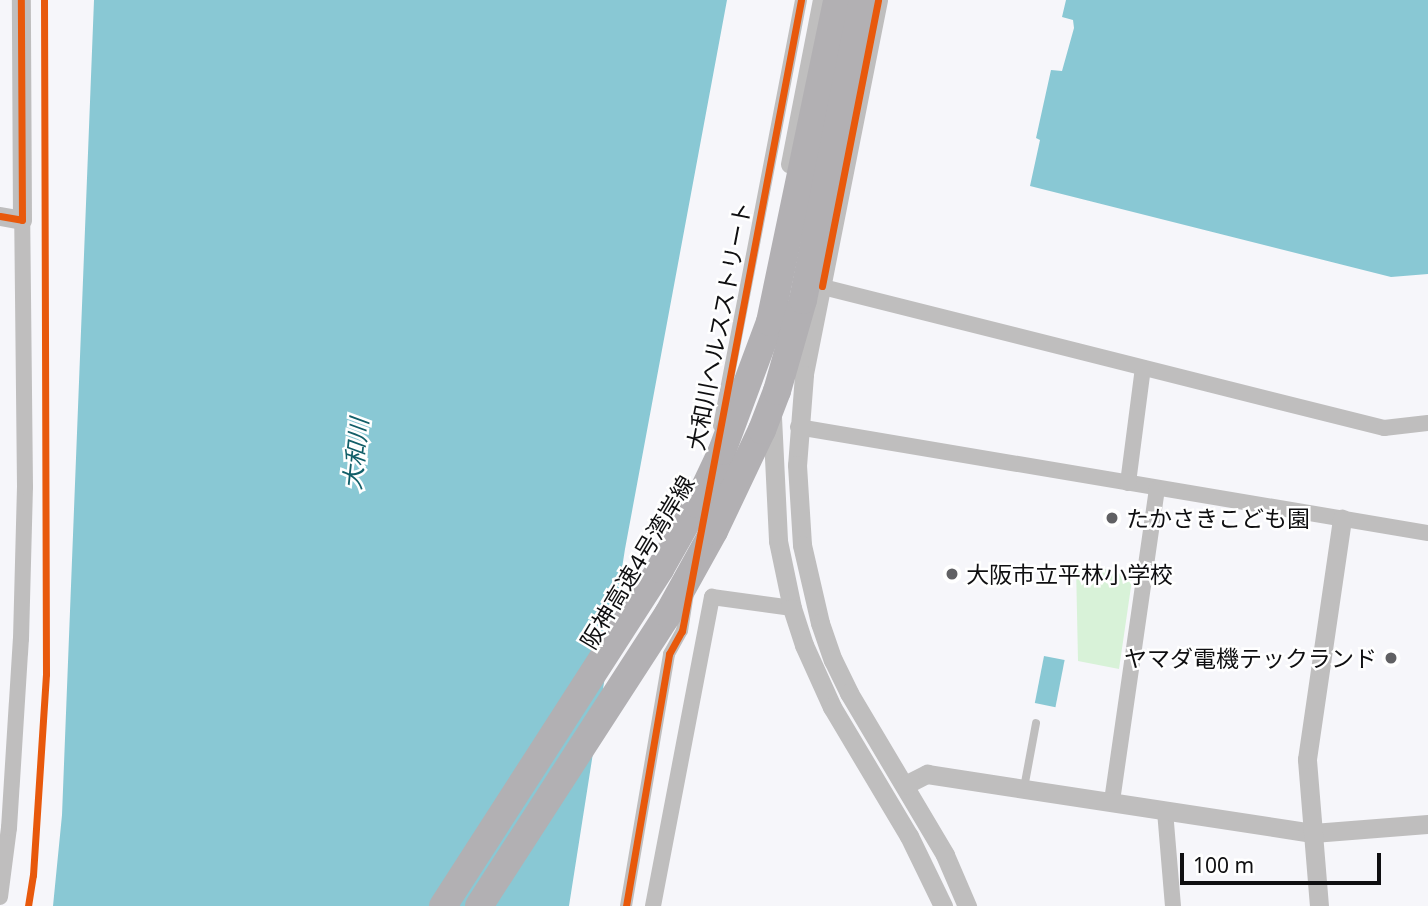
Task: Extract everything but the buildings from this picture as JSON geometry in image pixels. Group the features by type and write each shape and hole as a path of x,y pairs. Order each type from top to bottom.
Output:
{"highway":[{"name":"阪神高速4号湾岸線","path":"443,906 660,569 697,504 722,451 769,322 836,0"},
{"name":"阪神高速4号湾岸線","path":"479,906 668,614 714,531 762,430 777,391 803,300 863,0"}],"street":[{"path":"0,897 9,828 21,639 25,487 21,0"},
{"name":"大和川ヘルスストリート","path":"626,906 669,654 682,631 801,0"},
{"path":"822,0 795,132 778,276 772,443 774,505 783,573 792,608 832,707 909,836 943,906"},
{"path":"878,0 804,375 799,427 798,503 802,545 820,623 849,693 945,855 967,906"},
{"path":"0,216 22,220"},
{"path":"778,276 1384,428 1428,423"},
{"path":"1128,483 1143,368"},
{"path":"799,427 1428,533"},
{"path":"1112,802 1157,488"},
{"path":"1319,906 1307,759 1342,519"},
{"path":"653,906 712,597 792,608"},
{"path":"905,785 927,774 1313,833 1428,824"},
{"path":"1166,811 1173,906"}],"lane":[{"path":"1024,788 1036,723"}],"green space":[{"path":"1076,565 1133,573 1119,669 1078,661"}],"water":[{"name":"大和川","path":"94,0 727,0 625,549 569,906 53,906 62,815"},
{"path":"1066,0 1428,0 1428,274 1391,277 1030,186 1040,140 1036,138 1051,70 1062,71 1074,28 1073,20 1062,17"},
{"path":"1044,656 1065,660 1055,707 1035,703"}],"cycle path":[{"path":"0,216 22,220 21,0"},
{"path":"28,906 33,875 46,674 44,0"},
{"path":"626,906 669,654 682,631 801,0"},
{"path":"822,286 878,0"}],"place":[{"name":"たかさきこども園","path":"1112,518"},
{"name":"大阪市立平林小学校","path":"952,574"},
{"name":"ヤマダ電機テックランド","path":"1391,658"}]}
